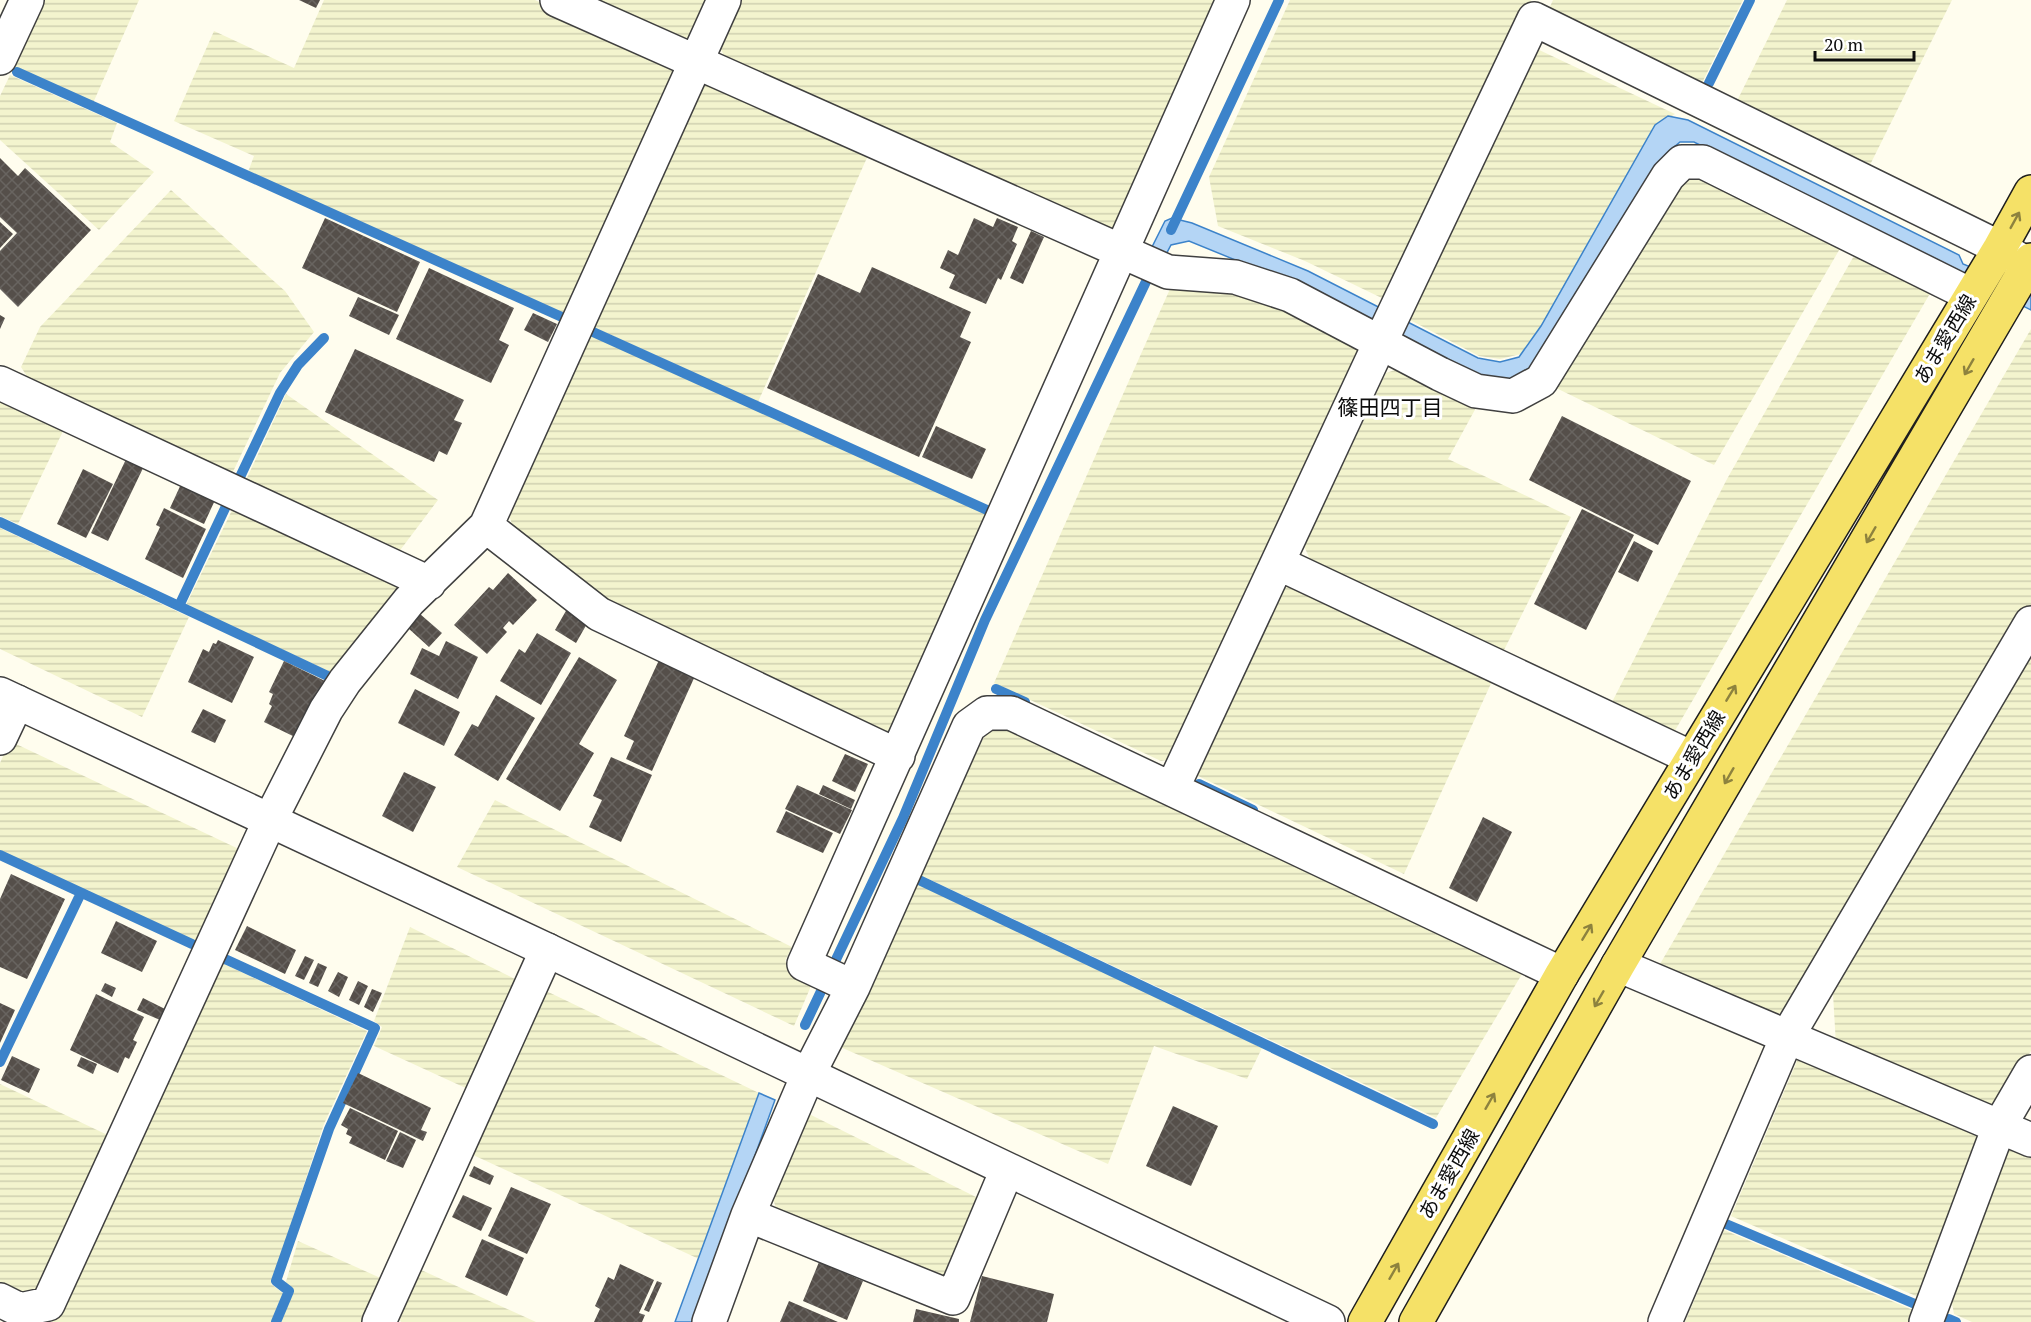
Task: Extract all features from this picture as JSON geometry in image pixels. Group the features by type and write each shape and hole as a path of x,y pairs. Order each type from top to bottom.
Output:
{"main road":[{"name":"あま愛西線","path":"1365,1322 1562,974 2000,248 2031,192"},
{"name":"あま愛西線","path":"1416,1322 1618,965 2030,263"}],"street":[{"path":"0,58 27,0"},
{"path":"557,0 1141,261 1235,277 1387,328 1476,391 1513,396 1541,381 1668,176 1682,162 1703,162 1973,291"},
{"path":"0,1300 20,1310 48,1304 270,820 326,710 345,681 409,601 486,526 724,0"},
{"path":"839,980 804,964 898,756 1141,261 1233,0"},
{"path":"1172,789 1539,9 2030,263"},
{"path":"0,383 429,583"},
{"path":"486,526 599,614 898,756"},
{"path":"1278,563 1692,759"},
{"path":"1665,1322 1787,1037 2031,623"},
{"path":"0,738 9,698 547,950 1328,1322"},
{"path":"709,1322 748,1215 808,1075 839,980 969,726 987,713 1011,713 1562,974"},
{"path":"379,1322 547,950"},
{"path":"1618,965 2031,1140"},
{"path":"1926,1322 1999,1127 2031,1072"},
{"path":"748,1215 953,1298 1007,1170"}],"green space":[{"path":"43,0 139,0 93,103 12,67"},
{"path":"324,0 535,0 669,62 678,78 570,317 248,172 254,156 174,121 214,31 294,68"},
{"path":"590,0 713,0 688,40 680,41"},
{"path":"737,0 1220,0 1119,225 1112,229 728,64 718,43"},
{"path":"1290,0 1531,0 1388,301 1305,261 1218,226 1209,177"},
{"path":"1553,0 1743,0 1699,89 1547,13"},
{"path":"1787,0 1952,0 1866,173 1734,107"},
{"path":"1535,48 1675,114 1660,123 1525,353 1500,359 1479,356 1410,320"},
{"path":"10,75 117,123 110,142 154,172 99,230 0,140 0,96"},
{"path":"715,80 870,151 758,402 591,326 698,88"},
{"path":"1689,171 1845,240 1714,465 1552,386"},
{"path":"171,190 285,291 314,332 280,373 231,476 28,378 21,367 40,327"},
{"path":"1859,247 1935,285 1673,734 1612,702 1727,479"},
{"path":"1174,280 1234,284 1357,337 1360,361 1173,759 1161,761 994,683"},
{"path":"2031,329 2031,608 1796,1008 1777,1014 1660,964"},
{"path":"587,334 991,516 895,728 885,733 619,611 515,534 509,505"},
{"path":"1407,366 1477,406 1448,459 1571,517 1503,652 1312,564 1304,546 1386,373"},
{"path":"0,393 67,423 18,524 0,516"},
{"path":"286,394 438,500 398,553 245,482"},
{"path":"235,504 399,580 404,594 337,675 186,605"},
{"path":"0,528 189,617 142,717 0,649"},
{"path":"1299,583 1494,677 1404,874 1196,775 1278,589"},
{"path":"2031,655 2031,1051 1999,1105 1987,1107 1836,1045 1833,994"},
{"path":"1009,722 1525,969 1436,1118 918,874 985,735"},
{"path":"16,744 241,850 208,947 0,852 0,763 4,754"},
{"path":"495,800 792,947 785,961 814,979 794,1026 457,867"},
{"path":"915,882 1262,1048 1247,1079 1154,1046 1108,1164 838,1046"},
{"path":"410,927 519,981 470,1090 374,1046 382,1027 374,1021"},
{"path":"222,963 367,1031 324,1124 271,1284 284,1294 273,1322 52,1322"},
{"path":"542,989 759,1093 699,1259 471,1154"},
{"path":"1800,1054 1979,1127 1981,1144 1925,1300 1731,1216"},
{"path":"0,1084 116,1139 46,1290 23,1299 0,1288"},
{"path":"801,1110 982,1200 952,1273 932,1279 778,1214 772,1196"},
{"path":"2013,1144 2031,1152 2031,1322 1972,1322 1954,1314 1951,1298 2001,1149"},
{"path":"1724,1230 1920,1313 1917,1322 1685,1322"},
{"path":"298,1241 385,1280 366,1322 280,1322 291,1291 285,1285"},
{"path":"419,1269 536,1322 401,1322 397,1314"}],"water":[{"path":"1668,116 1688,120 1959,255 1963,264 2031,292 2031,310 1694,142 1680,142 1666,154 1545,360 1508,383 1487,379 1294,284 1189,241 1171,245 1162,262 1148,255 1165,221 1172,218 1192,223 1308,271 1478,358 1500,362 1519,357 1541,326 1655,125"},
{"path":"759,1093 775,1100 695,1322 675,1322"}],"building":[{"path":"299,0 320,0 316,8"},
{"path":"0,158 18,176 25,168 91,230 18,307 0,289 0,251 17,233 0,217"},
{"path":"325,218 420,262 397,312 302,268"},
{"path":"974,218 993,227 997,218 1018,227 1012,241 1017,244 1001,280 998,278 986,304 949,288 955,275 940,268 948,250 958,255"},
{"path":"0,222 13,234 0,248"},
{"path":"1031,231 1044,237 1023,284 1010,278"},
{"path":"872,267 971,312 960,337 971,342 919,457 767,388 818,274 860,293"},
{"path":"429,268 514,308 499,340 509,345 491,383 396,339"},
{"path":"358,297 399,315 389,335 349,316"},
{"path":"533,313 557,324 548,342 524,330"},
{"path":"0,315 5,318 0,329"},
{"path":"355,349 464,400 454,420 462,423 447,455 439,451 434,462 325,412"},
{"path":"1562,416 1691,481 1658,545 1529,480"},
{"path":"936,426 986,449 972,479 922,457"},
{"path":"128,455 145,464 108,541 91,533"},
{"path":"83,469 113,484 86,538 57,524"},
{"path":"182,482 216,498 204,524 170,508"},
{"path":"164,508 206,529 183,578 145,559 160,527 156,525"},
{"path":"1582,509 1634,535 1586,630 1534,604"},
{"path":"1634,541 1653,551 1638,582 1618,572"},
{"path":"508,573 537,600 513,625 509,621 503,628 507,632 487,654 454,625 489,587 493,590"},
{"path":"567,609 588,622 576,643 555,630"},
{"path":"420,614 442,633 429,647 408,628"},
{"path":"537,633 571,653 541,705 500,681 519,649 525,653"},
{"path":"218,640 254,657 232,703 188,682 203,649 209,652 213,643 216,644"},
{"path":"446,641 478,657 458,699 410,674 422,648 439,656"},
{"path":"579,657 617,680 579,744 594,753 560,811 506,779"},
{"path":"659,660 695,676 652,771 626,759 634,741 624,736"},
{"path":"284,661 325,681 297,738 264,722 272,706 269,704 273,694 269,692"},
{"path":"415,689 460,712 444,746 398,723"},
{"path":"496,695 535,718 498,781 454,755 472,724 478,727"},
{"path":"203,709 226,720 215,743 191,732"},
{"path":"845,754 868,764 855,792 832,781"},
{"path":"611,757 652,775 621,842 589,827 602,800 593,796"},
{"path":"404,772 436,787 413,832 382,816"},
{"path":"797,785 852,810 840,834 785,809"},
{"path":"823,785 855,800 851,809 819,794"},
{"path":"786,811 833,833 823,853 776,832"},
{"path":"1483,817 1512,832 1477,902 1449,888"},
{"path":"11,874 65,899 27,979 0,967 0,899"},
{"path":"116,921 157,941 142,972 101,953"},
{"path":"247,926 296,950 285,974 235,950"},
{"path":"305,956 314,960 304,980 295,976"},
{"path":"318,963 327,967 318,987 309,983"},
{"path":"338,972 348,977 339,997 328,991"},
{"path":"358,981 368,986 359,1005 349,1000"},
{"path":"105,983 116,988 112,997 101,991"},
{"path":"372,989 382,993 373,1012 364,1007"},
{"path":"96,994 144,1017 133,1040 137,1042 129,1059 125,1057 118,1073 70,1050"},
{"path":"143,998 165,1009 160,1020 137,1010"},
{"path":"0,1003 15,1010 0,1043"},
{"path":"12,1056 40,1069 29,1093 1,1080"},
{"path":"81,1057 97,1064 93,1074 77,1066"},
{"path":"358,1073 431,1108 421,1130 427,1132 423,1141 343,1103"},
{"path":"1173,1106 1218,1126 1191,1186 1146,1166"},
{"path":"350,1108 398,1131 385,1160 349,1143 352,1137 346,1134 348,1129 341,1125"},
{"path":"400,1132 416,1140 403,1168 386,1161"},
{"path":"474,1166 494,1176 490,1185 469,1176"},
{"path":"511,1187 551,1204 527,1254 488,1236"},
{"path":"463,1195 492,1208 481,1231 452,1217"},
{"path":"482,1239 524,1258 507,1296 465,1277"},
{"path":"819,1262 863,1281 847,1320 803,1301"},
{"path":"620,1264 654,1280 639,1313 645,1315 642,1322 594,1322 600,1309 595,1306 608,1277 614,1280"},
{"path":"982,1276 1054,1294 1047,1322 970,1322"},
{"path":"657,1281 662,1283 649,1312 644,1310"},
{"path":"789,1301 838,1322 780,1322"},
{"path":"916,1309 959,1319 959,1322 913,1322"}],"waterway":[{"path":"1171,230 1279,0"},
{"path":"1709,83 1750,0"},
{"path":"17,72 564,318"},
{"path":"805,1025 903,818 985,620 1152,269"},
{"path":"593,332 987,510"},
{"path":"240,477 280,393 298,365 324,338"},
{"path":"179,606 228,502"},
{"path":"0,522 334,679"},
{"path":"996,689 1025,702"},
{"path":"1199,784 1253,810"},
{"path":"0,855 192,944"},
{"path":"919,880 1433,1124"},
{"path":"0,1062 81,893"},
{"path":"225,959 375,1028 329,1129 276,1281 289,1291 276,1322"},
{"path":"1719,1221 1915,1304"},
{"path":"1949,1319 1956,1322"}],"district":[{"name":"篠田四丁目","path":"1390,408"}]}
